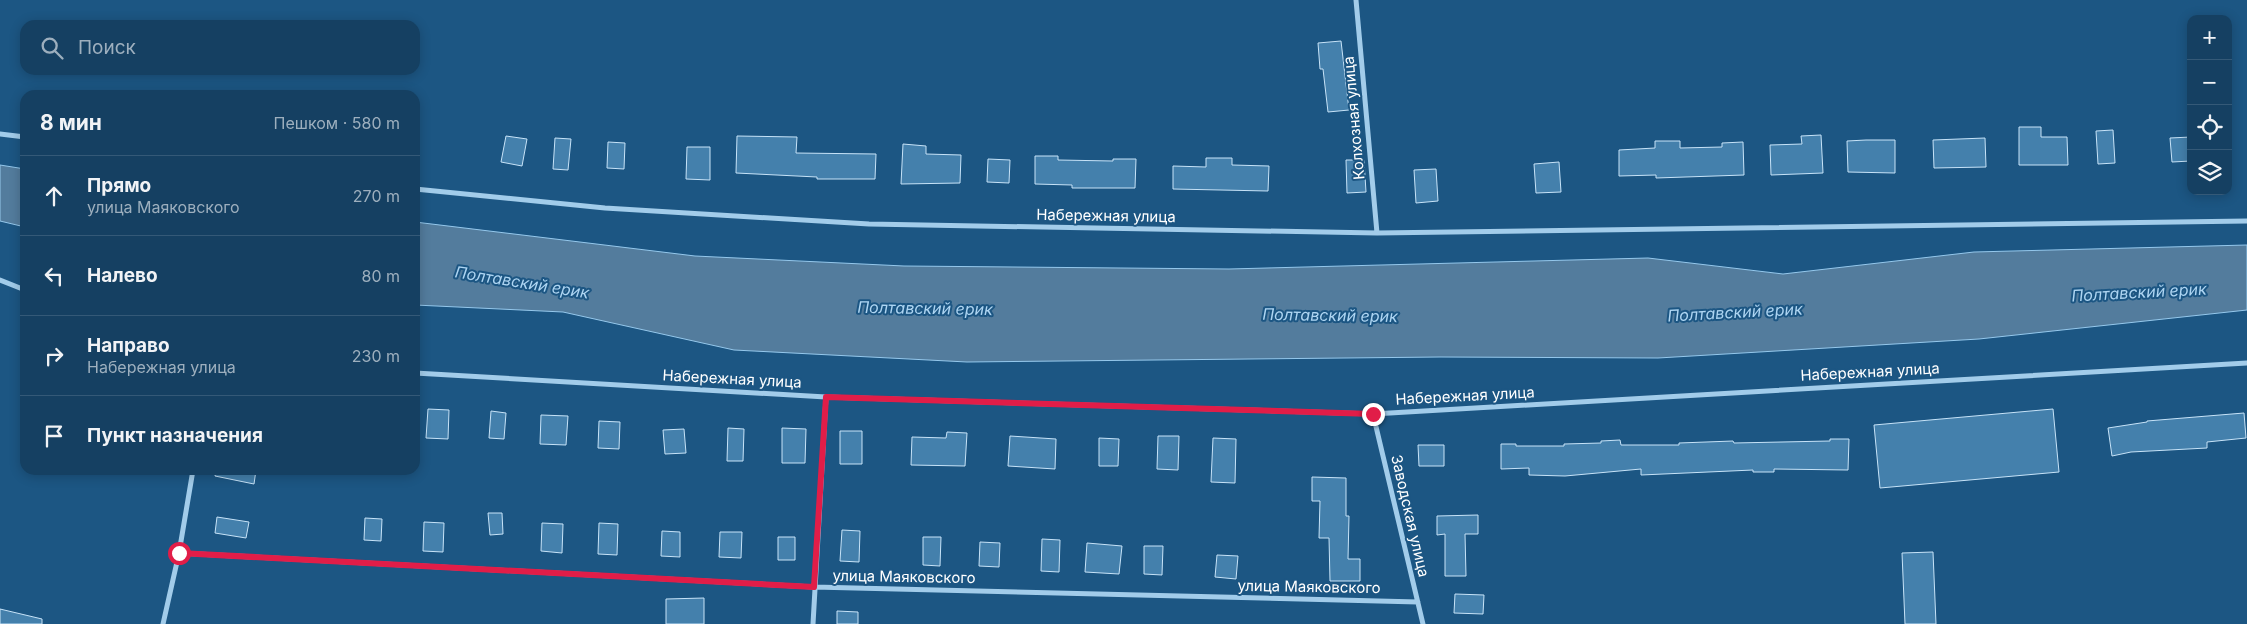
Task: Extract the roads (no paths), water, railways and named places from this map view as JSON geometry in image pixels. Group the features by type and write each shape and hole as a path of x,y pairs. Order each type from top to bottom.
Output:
{"street":[{"name":"Колхозная улица","path":"1356,0 1377,233"},
{"path":"0,134 20,136"},
{"name":"Набережная улица","path":"420,190 605,208 868,224 1377,233 2247,221"},
{"path":"0,280 20,288"},
{"name":"Набережная улица","path":"420,373 826,397 1373,414 2247,363"},
{"path":"813,624 826,397"},
{"name":"Заводская улица","path":"1373,414 1423,624"},
{"path":"163,624 179,553 192,475"},
{"name":"улица Маяковского","path":"179,553 814,587 1418,602"}],"water":[{"path":"0,165 20,168 20,226 0,221"},
{"name":"Полтавский ерик","path":"420,223 695,256 904,266 1229,269 1648,258 1783,274 1974,252 2247,245 2247,310 1979,339 1658,358 1440,357 967,362 734,350 563,312 420,305"}]}
